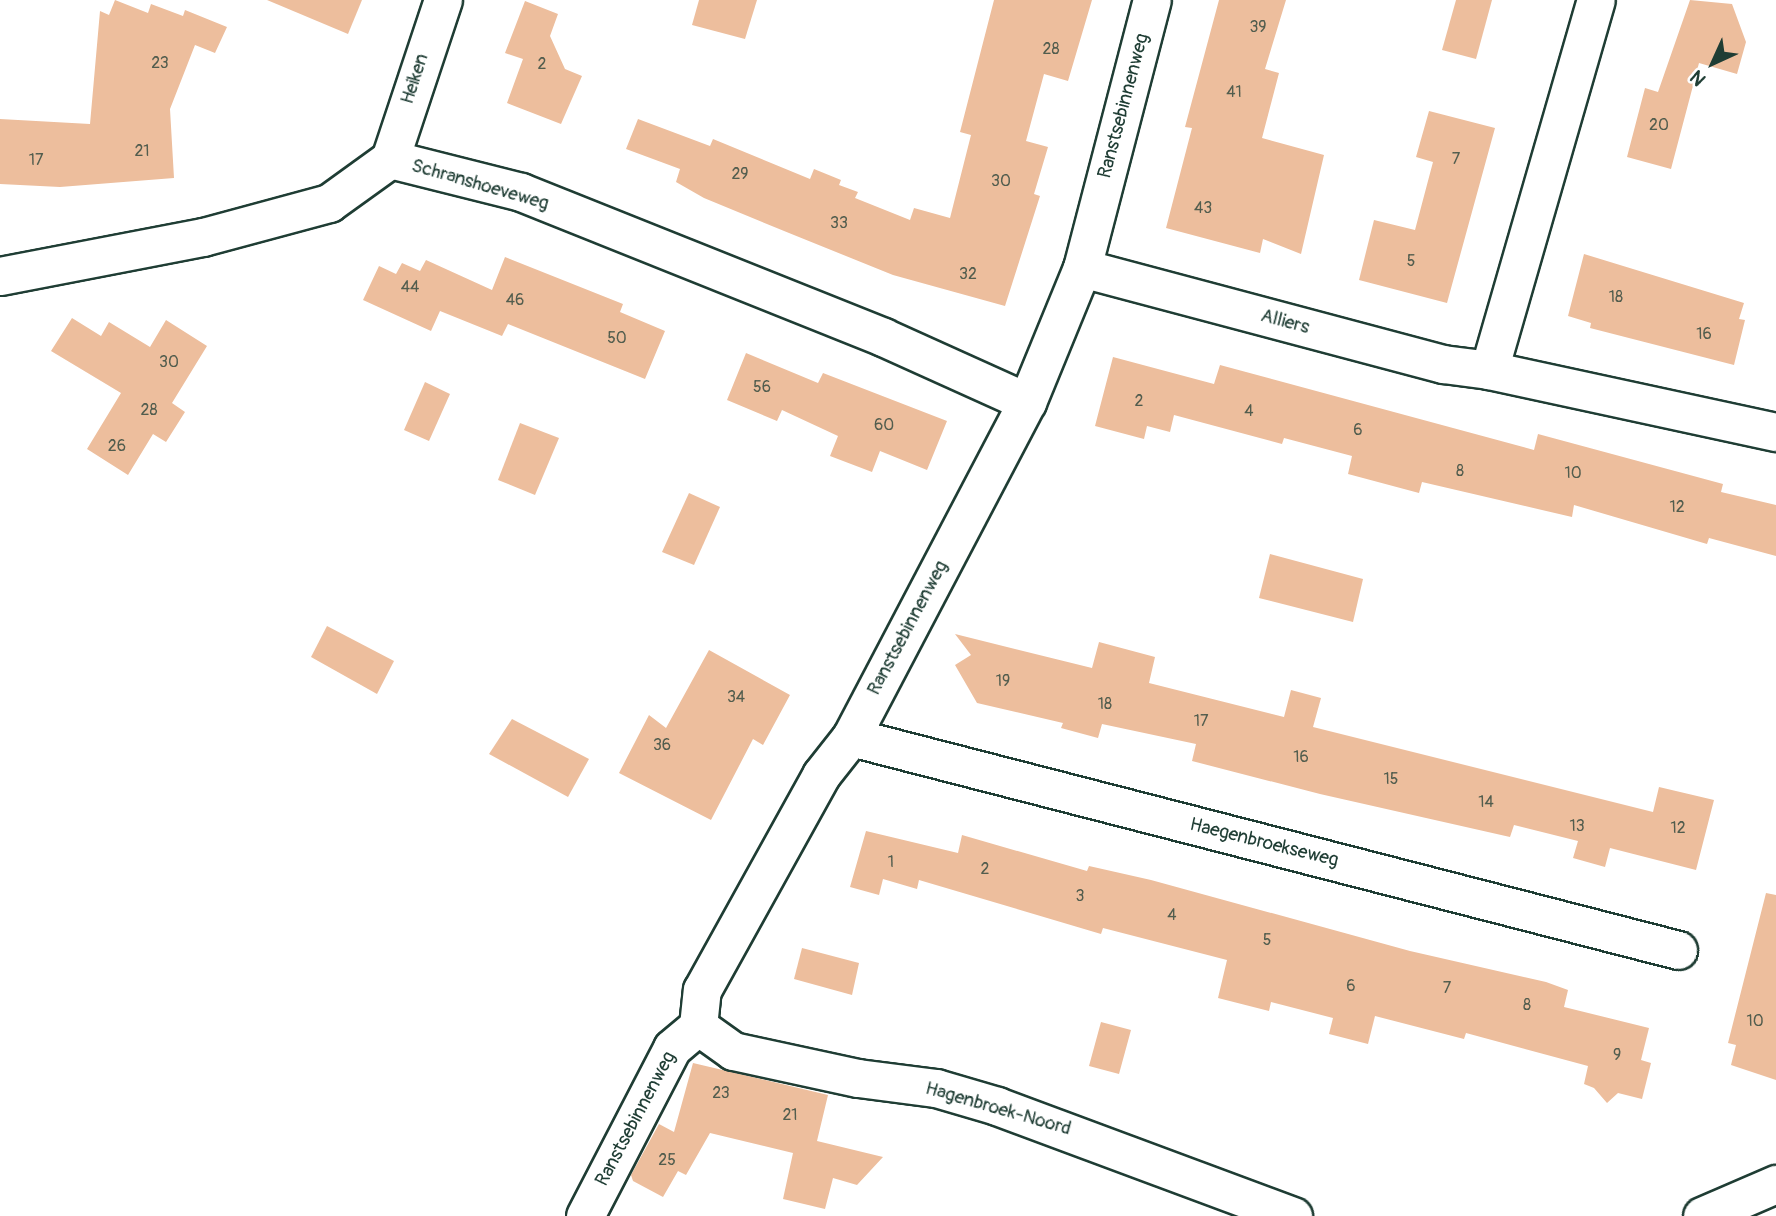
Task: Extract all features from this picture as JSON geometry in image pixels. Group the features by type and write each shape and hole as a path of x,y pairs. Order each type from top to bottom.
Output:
{"street":[{"name":"Heiken","path":"390,159 443,0"},
{"name":"Ranstsebinnenweg","path":"585,1216 672,1048 698,1026 702,990 821,775 851,737 1027,402 1082,268 1152,0"},
{"path":"1489,370 1596,0"},
{"name":"Schranshoeveweg","path":"0,276 203,237 329,203 390,159 521,192 883,337 1027,402"},
{"name":"Alliers","path":"1082,268 1443,364 1489,370 1776,432"},
{"name":"Haegenbroekseweg","path":"851,737 1678,950"},
{"name":"Hagenbroek-Noord","path":"698,1026 733,1051 859,1078 936,1088 998,1106 1293,1216"},
{"path":"1702,1216 1776,1184"}],"building":[{"path":"115,0 148,13 151,4 183,16 185,10 227,27 215,53 195,45 170,109 174,178 60,187 0,184 0,119 90,124 100,11 109,15"},
{"path":"267,0 362,0 348,34"},
{"path":"699,0 757,0 745,39 692,25"},
{"path":"994,0 1092,0 1068,81 1044,74 1026,141 1048,147 1034,194 1040,196 1005,306 893,275 704,198 676,182 680,169 626,149 638,119 710,146 713,139 810,179 814,169 841,180 839,185 858,192 855,198 910,220 914,208 950,218 971,135 960,132"},
{"path":"1219,0 1286,0 1265,69 1279,73 1262,138 1324,155 1301,254 1263,239 1260,253 1166,228 1192,128 1185,127"},
{"path":"1456,0 1492,0 1476,59 1442,50"},
{"path":"1690,0 1732,4 1746,42 1737,74 1699,63 1671,169 1627,157 1645,88 1658,92"},
{"path":"525,1 558,14 550,36 565,69 582,76 561,124 507,103 523,59 505,53"},
{"path":"1429,111 1495,128 1447,303 1359,280 1374,220 1415,230 1433,162 1416,157"},
{"path":"1584,254 1744,303 1739,319 1745,320 1734,365 1590,328 1591,323 1568,316"},
{"path":"505,257 623,304 620,312 665,331 645,379 508,324 502,336 440,311 431,331 363,300 379,266 396,274 402,263 420,271 426,260 492,290"},
{"path":"72,318 101,336 109,322 150,347 166,320 207,346 172,403 185,412 166,442 153,434 128,475 87,449 121,393 51,351"},
{"path":"746,353 818,383 823,373 947,421 927,470 880,451 872,472 830,456 838,436 782,410 777,421 727,400"},
{"path":"1113,357 1214,384 1220,365 1534,450 1538,434 1723,484 1721,492 1776,505 1776,556 1709,538 1707,544 1574,505 1572,517 1422,482 1419,493 1348,474 1352,456 1284,438 1282,444 1174,415 1170,432 1147,426 1144,439 1095,426"},
{"path":"425,382 450,394 429,441 404,430"},
{"path":"520,423 559,438 535,495 498,480"},
{"path":"689,493 720,507 694,565 662,552"},
{"path":"1270,554 1363,579 1353,622 1259,598"},
{"path":"327,626 394,661 377,694 311,657"},
{"path":"955,634 1092,668 1099,642 1155,657 1149,683 1284,717 1291,690 1321,698 1313,727 1653,812 1659,787 1714,800 1696,870 1610,848 1605,867 1573,858 1578,841 1514,825 1510,837 1320,794 1192,761 1196,744 1102,724 1098,738 1061,728 1063,723 977,703 955,665 971,655"},
{"path":"709,650 790,695 763,745 753,739 711,820 619,773 649,715 666,728"},
{"path":"512,719 589,759 568,797 489,754"},
{"path":"866,831 958,853 962,835 1087,871 1089,866 1151,880 1410,951 1546,982 1568,990 1564,1007 1649,1028 1641,1060 1651,1063 1642,1099 1618,1093 1607,1103 1594,1088 1584,1084 1588,1066 1466,1033 1464,1039 1375,1016 1368,1044 1329,1034 1333,1018 1271,1002 1269,1011 1218,998 1227,960 1103,928 1101,934 919,880 917,889 883,879 879,895 850,887"},
{"path":"1766,893 1776,895 1776,1080 1731,1065 1736,1045 1728,1043"},
{"path":"802,948 859,963 852,995 794,979"},
{"path":"1101,1022 1131,1030 1119,1074 1089,1066"},
{"path":"693,1063 828,1095 817,1141 883,1157 857,1185 833,1178 825,1209 783,1199 793,1153 710,1133 686,1175 678,1171 663,1197 633,1181 631,1175 659,1124 674,1132"}]}
